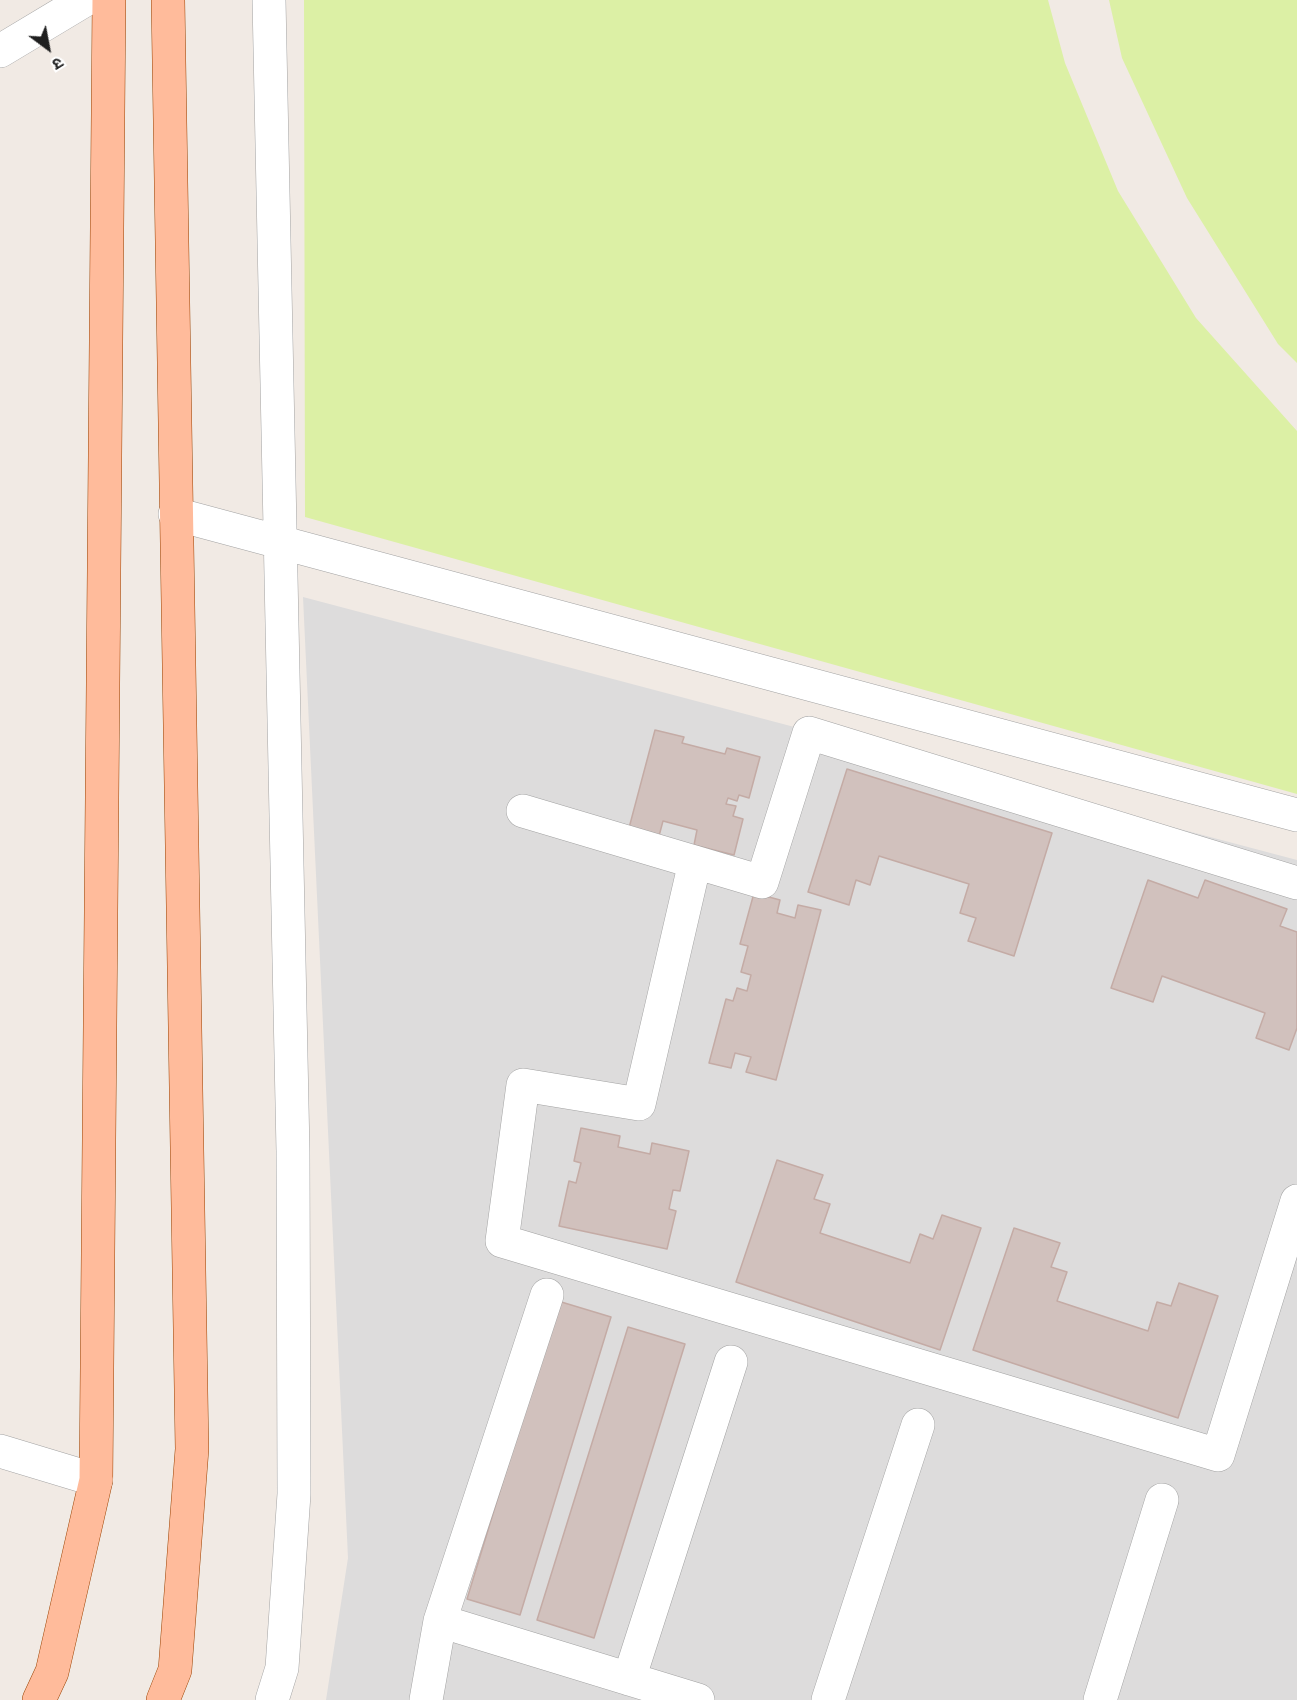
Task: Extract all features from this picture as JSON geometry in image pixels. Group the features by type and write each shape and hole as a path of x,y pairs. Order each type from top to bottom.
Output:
{"main road":[{"path":"39,1700 52,1672 96,1480 109,0"},
{"path":"163,1700 175,1670 192,1449 168,0"}],"street":[{"path":"0,51 85,0"},
{"path":"268,0 293,1151 294,1494 282,1668 272,1700"},
{"path":"175,514 1297,815"},
{"path":"523,811 762,882 809,733 1297,883"},
{"path":"695,862 639,1104 523,1085 502,1241 1218,1455 1295,1216"},
{"path":"426,1700 440,1621 548,1295"},
{"path":"629,1679 731,1362"},
{"path":"828,1700 918,1425"},
{"path":"0,1451 96,1480"},
{"path":"1100,1700 1162,1500"},
{"path":"440,1621 698,1700"}],"shaded area":[{"path":"303,597 1297,860 1297,1700 326,1700 348,1558"}],"green space":[{"path":"304,0 1048,0 1065,63 1118,191 1196,318 1297,431 1297,794 305,517"},
{"path":"1109,0 1297,0 1297,363 1278,344 1187,198 1122,58"}],"building":[{"path":"655,730 684,737 682,743 725,754 727,748 760,757 749,798 739,795 737,801 728,798 726,804 736,806 733,816 743,819 734,855 694,845 697,830 663,821 659,836 629,828"},
{"path":"847,769 1052,833 1014,956 968,941 976,918 960,913 969,884 879,856 870,885 856,880 849,905 808,892"},
{"path":"1148,880 1198,898 1205,880 1287,909 1280,926 1297,932 1297,1028 1289,1050 1256,1038 1265,1013 1162,976 1153,1002 1111,988"},
{"path":"754,893 780,900 777,913 795,918 798,905 821,910 776,1080 746,1072 751,1057 735,1053 731,1068 709,1063 726,999 733,1001 737,988 747,991 751,975 741,972 748,946 740,944"},
{"path":"581,1128 620,1136 618,1147 650,1154 652,1143 689,1151 680,1191 673,1190 669,1209 676,1211 667,1249 559,1226 569,1181 576,1183 581,1163 574,1161"},
{"path":"777,1160 823,1175 814,1199 830,1204 820,1233 910,1263 920,1234 933,1239 942,1215 981,1228 940,1350 736,1282"},
{"path":"1014,1228 1060,1243 1051,1267 1067,1272 1057,1301 1148,1331 1157,1302 1171,1306 1179,1283 1218,1296 1178,1418 973,1350"},
{"path":"558,1301 611,1317 520,1615 467,1599"},
{"path":"628,1327 685,1344 594,1638 537,1620"}]}
